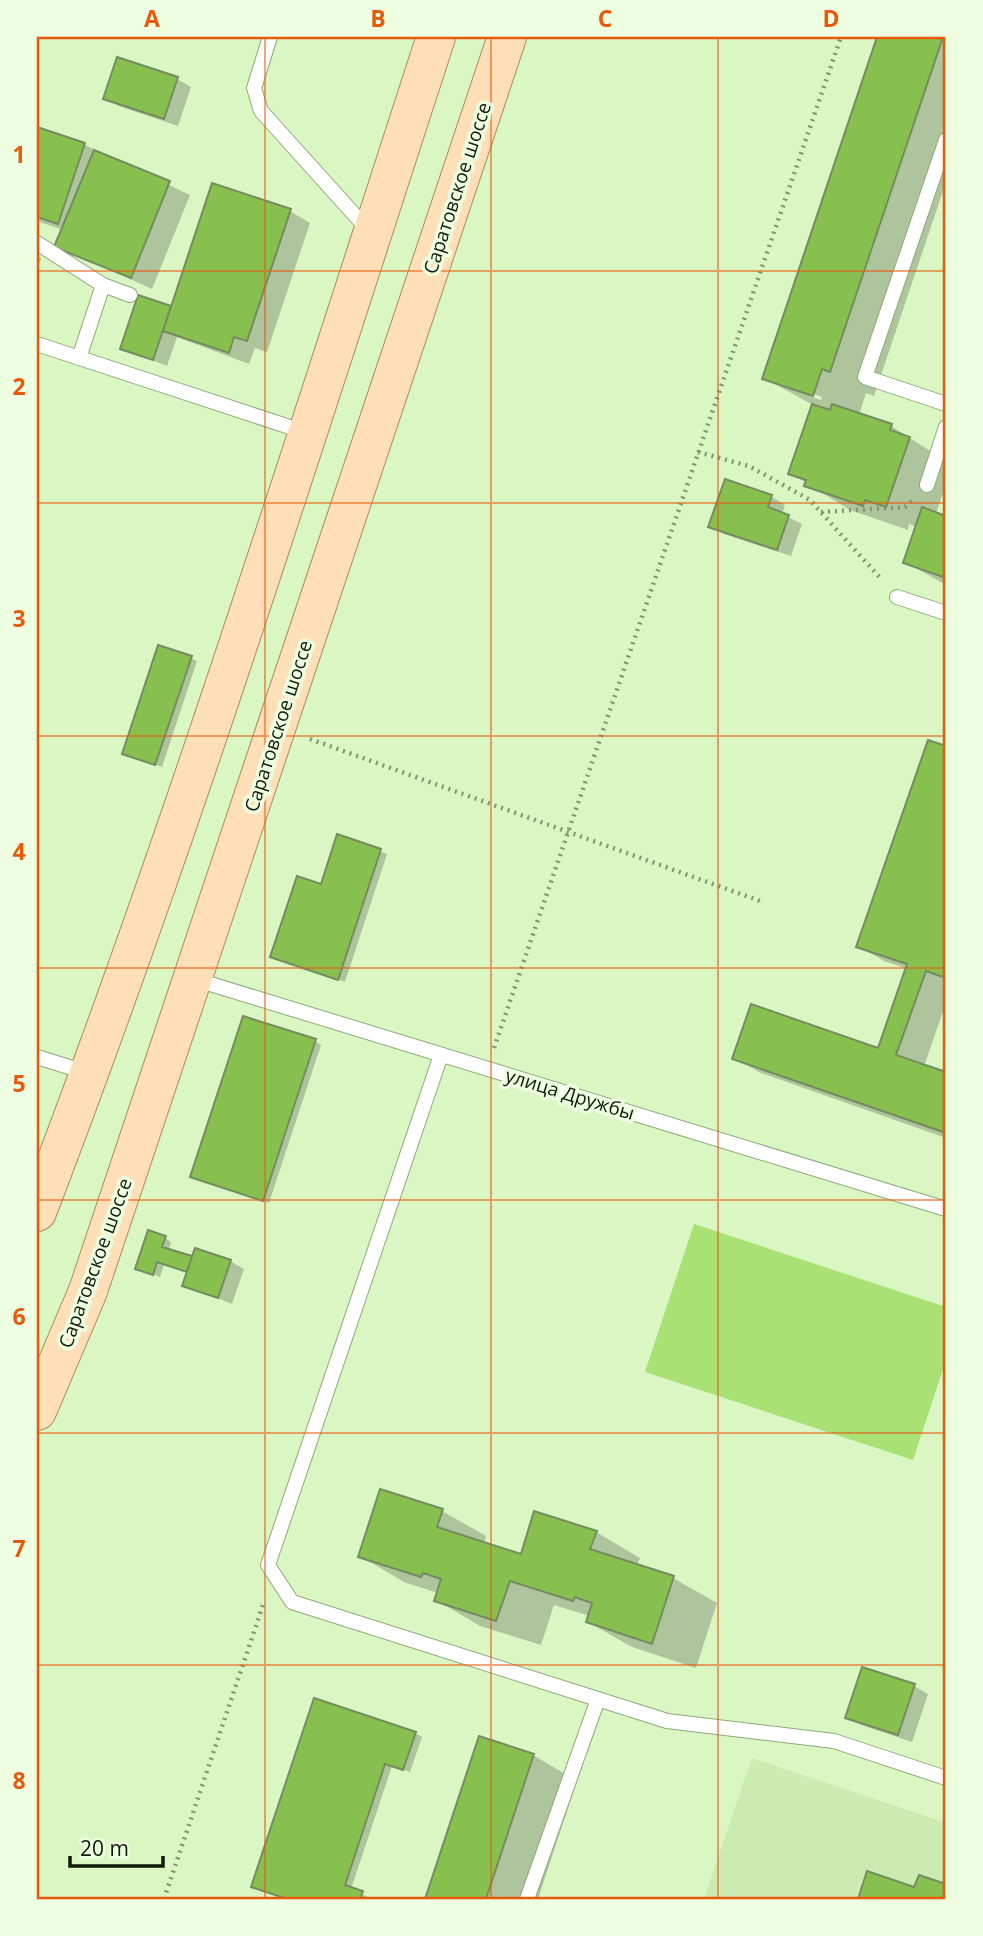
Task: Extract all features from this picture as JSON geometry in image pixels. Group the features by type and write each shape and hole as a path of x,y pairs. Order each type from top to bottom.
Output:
{"main road":[{"path":"37,1212 89,1073 214,715 436,37"},
{"name":"Саратовское шоссе","path":"37,1411 88,1291 507,37"}],"lane":[{"path":"270,37 254,88 261,111 372,234"},
{"path":"946,140 865,377 946,404"},
{"path":"37,243 103,285 130,295"},
{"path":"79,358 103,285"},
{"path":"37,344 307,432"},
{"path":"928,485 946,427"},
{"path":"897,597 946,612"},
{"name":"улица Дружбы","path":"194,979 946,1209"},
{"path":"441,1055 268,1565 292,1602 667,1721 834,1741 946,1777"},
{"path":"37,1056 89,1073"},
{"path":"527,1899 598,1699"}],"path":[{"path":"486,1069 841,37"},
{"path":"698,452 749,466 810,500 897,597"},
{"path":"821,512 905,508 928,485"},
{"path":"310,740 763,902"},
{"path":"164,1899 274,1574"}],"shaded area":[{"path":"752,1758 946,1823 946,1899 704,1899"}],"green space":[{"path":"694,1224 946,1307 946,1360 913,1460 645,1372"}],"building":[{"path":"877,37 943,37 830,372 822,369 813,396 762,379"},
{"path":"117,57 178,77 164,119 103,99"},
{"path":"37,127 85,143 58,224 37,217"},
{"path":"94,150 170,181 131,278 54,247"},
{"path":"212,183 291,209 247,341 234,337 229,353 163,331"},
{"path":"138,295 171,306 153,360 120,349"},
{"path":"812,404 830,410 832,404 892,424 890,430 910,437 886,507 865,500 863,506 804,486 806,480 788,474"},
{"path":"725,479 772,495 768,507 789,515 777,550 708,527"},
{"path":"922,507 946,516 946,578 903,563"},
{"path":"158,645 192,656 155,765 122,754"},
{"path":"928,740 946,746 946,978 926,971 896,1055 946,1072 946,1133 732,1059 751,1004 878,1048 907,964 856,947"},
{"path":"337,834 381,849 338,980 270,957 297,876 321,884"},
{"path":"243,1016 316,1039 263,1201 190,1177"},
{"path":"148,1230 166,1236 162,1247 192,1256 187,1272 157,1262 153,1275 135,1269"},
{"path":"195,1248 231,1260 218,1298 182,1286"},
{"path":"380,1489 443,1509 437,1527 521,1554 534,1511 597,1531 590,1549 674,1576 652,1644 586,1622 592,1603 575,1597 573,1601 510,1581 496,1621 434,1601 441,1579 423,1573 421,1577 358,1557"},
{"path":"862,1667 915,1684 898,1735 845,1718"},
{"path":"314,1698 416,1732 403,1770 385,1764 345,1885 363,1891 360,1899 287,1899 251,1887"},
{"path":"479,1736 534,1754 486,1899 425,1899"},
{"path":"867,1871 914,1887 919,1875 946,1884 946,1899 858,1899"}]}
